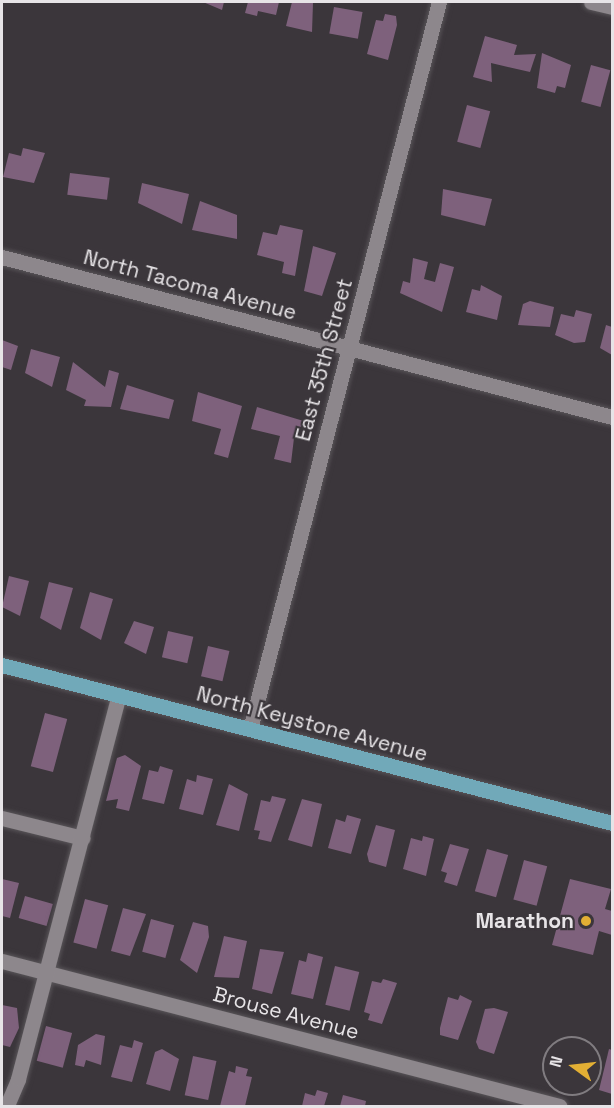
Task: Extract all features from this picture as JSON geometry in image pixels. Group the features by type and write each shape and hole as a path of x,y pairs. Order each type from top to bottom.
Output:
{"main road":[{"name":"North Keystone Avenue","path":"2,664 612,823"}],"street":[{"name":"East 35th Street","path":"250,729 439,2"},
{"path":"591,2 612,7"},
{"name":"North Tacoma Avenue","path":"2,256 612,417"},
{"path":"2,1104 8,1103 18,1078 119,695"},
{"path":"2,818 83,838"},
{"name":"Brouse Avenue","path":"2,961 559,1107"}],"building":[{"path":"203,2 224,2 222,10"},
{"path":"248,2 279,2 276,15 258,11 257,16 245,13"},
{"path":"292,2 313,3 312,32 286,26"},
{"path":"334,7 363,12 358,39 329,34"},
{"path":"385,14 396,16 397,25 388,60 367,54 376,20 383,21"},
{"path":"485,36 517,45 514,55 536,54 530,72 491,63 492,82 473,77"},
{"path":"542,53 571,65 565,88 557,86 555,93 537,88"},
{"path":"591,65 610,70 600,107 581,102"},
{"path":"467,105 490,111 480,148 457,142"},
{"path":"23,148 45,153 34,183 3,177 9,153 21,156"},
{"path":"70,173 110,178 107,200 67,195"},
{"path":"142,183 189,194 182,224 138,203"},
{"path":"443,189 492,199 485,226 441,215"},
{"path":"200,201 237,215 237,239 192,230"},
{"path":"280,225 303,230 295,276 282,273 284,262 257,255 263,232 277,235"},
{"path":"313,246 336,253 322,296 304,291"},
{"path":"413,258 428,262 424,279 435,282 440,263 454,267 442,312 400,293 403,281 410,283"},
{"path":"481,285 502,296 497,320 466,312 472,289 480,291"},
{"path":"530,301 554,307 550,327 518,325 523,304"},
{"path":"576,310 592,314 585,342 574,343 555,335 561,314 574,317"},
{"path":"606,325 612,327 612,355 600,348"},
{"path":"2,340 18,346 11,370 2,367"},
{"path":"31,349 60,357 52,387 25,373"},
{"path":"73,362 105,387 109,370 119,373 111,407 84,406 86,400 66,390"},
{"path":"127,385 174,400 169,419 120,409"},
{"path":"198,392 242,406 228,458 214,454 221,429 192,421"},
{"path":"257,407 307,422 302,440 294,438 291,463 274,459 280,436 251,429"},
{"path":"9,576 29,581 20,616 2,607"},
{"path":"49,582 73,588 61,630 40,618"},
{"path":"90,592 113,599 101,640 80,628"},
{"path":"134,621 154,627 146,654 124,643"},
{"path":"168,631 193,637 187,663 162,657"},
{"path":"208,646 229,651 222,681 201,676"},
{"path":"45,713 67,719 53,772 31,766"},
{"path":"125,755 141,766 129,811 116,808 118,799 106,801 117,758"},
{"path":"160,766 173,770 164,804 142,799 149,770 158,772"},
{"path":"197,775 213,779 203,815 179,809 187,779 196,782"},
{"path":"229,784 248,794 239,831 216,825"},
{"path":"272,796 286,799 271,842 258,839 260,831 254,830 261,800 270,802"},
{"path":"302,799 322,804 312,847 288,840"},
{"path":"347,815 361,819 351,854 328,848 336,819 345,822"},
{"path":"376,825 395,830 386,867 369,862 367,854"},
{"path":"423,836 434,839 426,876 403,869 411,838 422,841"},
{"path":"450,844 469,849 457,886 444,882 447,873 441,871"},
{"path":"487,849 508,855 496,897 475,891"},
{"path":"524,860 547,866 537,906 513,900"},
{"path":"2,879 19,883 10,918 2,916"},
{"name":"Marathon","path":"570,879 611,889 605,909 612,911 612,935 599,931 593,955 552,945"},
{"path":"25,896 53,904 47,926 19,918"},
{"path":"85,899 108,905 97,949 73,942"},
{"path":"123,908 146,914 130,956 111,951"},
{"path":"151,919 174,925 165,958 142,952"},
{"path":"193,922 208,926 209,937 197,973 180,960"},
{"path":"224,936 247,941 239,978 214,977"},
{"path":"260,949 284,952 272,994 252,989"},
{"path":"308,953 323,957 313,999 291,994 299,960 306,962"},
{"path":"335,966 359,972 350,1011 325,1005"},
{"path":"383,979 397,983 382,1024 368,1020 370,1014 364,1012 372,981 381,983"},
{"path":"460,995 472,1001 458,1040 440,1035 440,1028 448,997 458,1000"},
{"path":"2,1005 17,1008 19,1028 10,1047 2,1045"},
{"path":"494,1008 508,1012 494,1054 479,1049 476,1042 485,1009"},
{"path":"46,1026 72,1033 63,1068 37,1061"},
{"path":"96,1034 105,1036 101,1065 86,1060 84,1067 75,1065 78,1045"},
{"path":"134,1040 143,1043 132,1082 111,1077 120,1045 132,1048"},
{"path":"162,1049 179,1059 170,1091 146,1084 155,1052"},
{"path":"609,1049 612,1050 612,1094 602,1091 602,1078"},
{"path":"193,1056 216,1061 208,1100 185,1095"},
{"path":"236,1066 248,1069 246,1076 252,1077 245,1106 220,1106 229,1071 235,1073"},
{"path":"317,1090 328,1093 324,1106 302,1106 305,1093 315,1096"},
{"path":"343,1095 366,1101 365,1106 340,1106"}],"place":[{"name":"Marathon","path":"586,921"}]}
